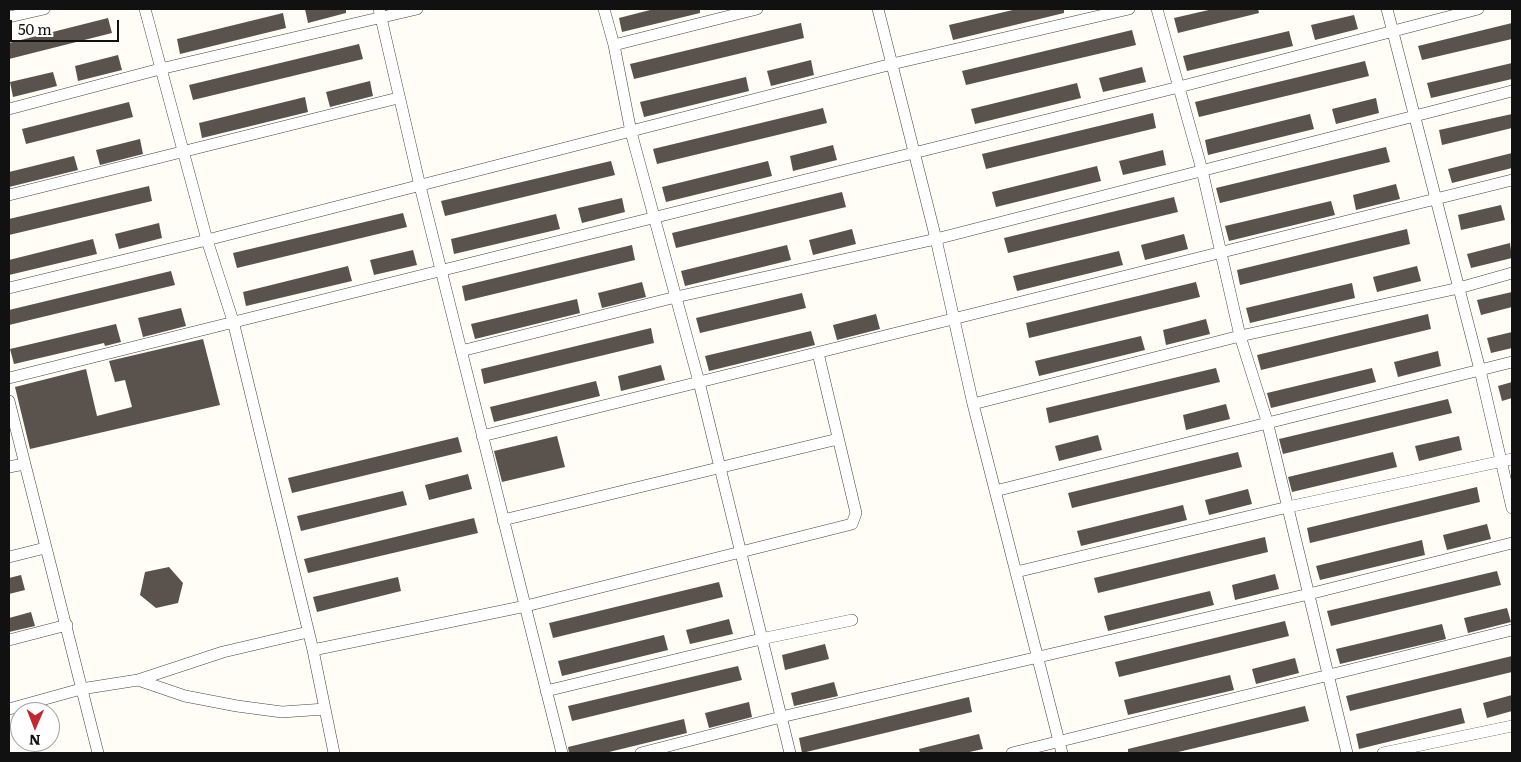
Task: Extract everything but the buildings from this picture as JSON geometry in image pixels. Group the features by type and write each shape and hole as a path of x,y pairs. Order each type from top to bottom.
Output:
{"street":[{"path":"9,18 44,9"},
{"path":"145,9 207,240 233,321 313,650 334,753"},
{"path":"9,109 380,14 417,9"},
{"path":"604,9 614,45 631,132 699,382 790,753"},
{"path":"614,45 757,9"},
{"path":"878,9 936,239 952,319 973,404 1062,753"},
{"path":"9,288 420,186 892,64 1129,9"},
{"path":"1157,9 1202,170 1240,336 1267,421 1327,677 1347,753"},
{"path":"1387,9 1480,370 1507,460 1512,508"},
{"path":"9,378 1179,86 1478,9"},
{"path":"380,14 398,98 562,753"},
{"path":"461,351 676,296 936,239 1512,91"},
{"path":"9,196 398,98"},
{"path":"482,436 1436,197 1512,180"},
{"path":"973,404 1240,336 1459,288 1512,273"},
{"path":"313,650 526,606 852,524 856,513 818,353"},
{"path":"995,491 1267,421 1512,362"},
{"path":"9,402 98,753"},
{"path":"503,520 838,439"},
{"path":"1016,572 1288,507 1507,460"},
{"path":"9,468 24,464"},
{"path":"641,753 781,717 1309,594 1512,544"},
{"path":"9,557 45,548"},
{"path":"546,690 761,638 852,620"},
{"path":"9,640 67,626"},
{"path":"1012,753 1512,630"},
{"path":"9,710 81,689 138,680 223,652 308,632"},
{"path":"138,680 185,696 238,706 282,712 325,709"},
{"path":"1382,753 1512,726"}]}
